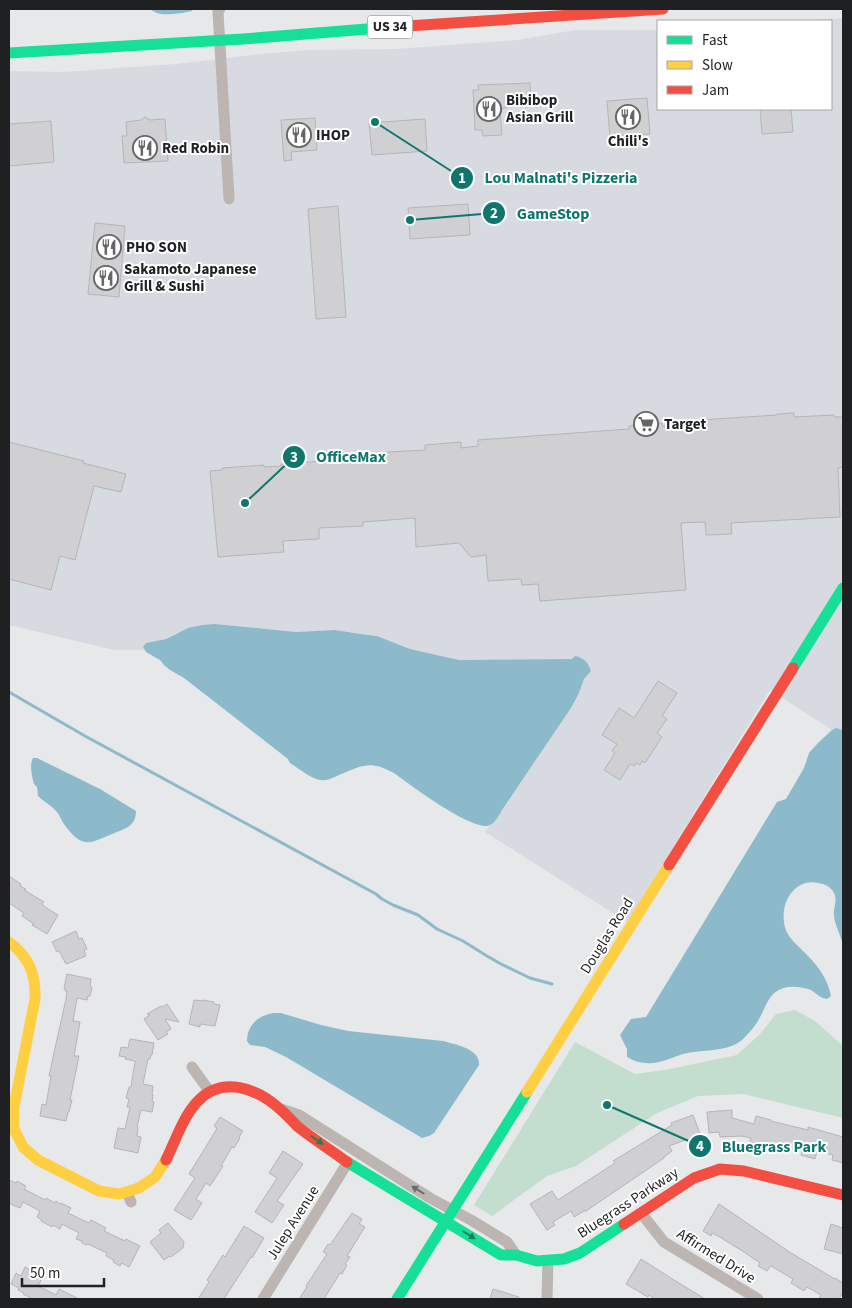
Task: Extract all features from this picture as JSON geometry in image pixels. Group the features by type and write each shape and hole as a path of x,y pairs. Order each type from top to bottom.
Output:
{"street":[{"name":"US 34","path":"9,53 663,9"},
{"path":"217,10 229,199"},
{"name":"Douglas Road","path":"396,1299 843,588"},
{"name":"Bluegrass Parkway","path":"9,942 15,946 30,965 35,981 35,999 14,1107 15,1142 24,1147 38,1160 99,1191 129,1197 155,1177 195,1104 210,1092 232,1086 241,1087 259,1094 280,1109 297,1126 348,1162 501,1255 516,1255 537,1261 548,1261 564,1259 580,1253 694,1178 720,1170 744,1171 843,1195"},
{"path":"192,1067 210,1092"},
{"name":"Bluegrass Parkway","path":"280,1109 299,1115 430,1198 507,1242 516,1255"},
{"name":"Julep Avenue","path":"263,1299 348,1162"},
{"name":"Affirmed Drive","path":"640,1213 664,1242 758,1299"},
{"path":"548,1261 548,1299"}],"shaded area":[{"path":"843,18 843,730 836,728 832,730 770,690 627,922 485,832 571,708 579,693 584,679 575,656 572,659 459,660 410,649 377,636 335,630 296,632 215,624 176,633 166,639 146,643 143,647 144,650 114,650 9,625 9,71 63,72 176,64 309,50 396,49 518,40 575,30 657,30 657,110 832,110 832,20 812,20"}],"green space":[{"path":"795,1010 815,1021 843,1046 843,1118 743,1094 698,1096 657,1113 576,1166 547,1176 492,1216 474,1205 575,1042 635,1074 670,1069 737,1055 760,1034 776,1014"}],"water":[{"path":"149,9 193,9 184,13 164,14"},
{"path":"215,624 296,632 335,630 377,636 410,649 459,660 572,659 575,656 585,661 591,671 584,679 571,708 497,819 490,825 482,826 457,815 394,773 379,766 366,765 326,780 310,776 290,763 288,759 184,678 146,652 143,647 146,643 166,639 188,628"},
{"path":"836,728 843,730 843,945 834,918 835,896 827,886 821,883 810,882 796,888 787,900 784,914 787,932 819,969 828,985 831,996 827,999 808,989 784,988 773,994 753,1028 736,1044 721,1049 690,1052 665,1061 653,1063 640,1062 627,1057 627,1049 620,1035 631,1019 646,1017 777,802 786,799 804,768 809,753"},
{"path":"33,758 37,758 100,789 136,811 135,819 125,829 94,841 88,842 77,838 64,824 59,814 38,796 31,771"},
{"path":"281,1013 348,1031 443,1041 471,1051 476,1055 479,1065 434,1133 422,1138 286,1057 265,1047 250,1045 247,1041 251,1026 263,1016"}],"building":[{"name":"Bibibop Asian Grill","path":"530,83 531,97 500,110 502,135 483,136 482,130 475,130 473,90 479,90 478,85"},
{"name":"Chili's","path":"647,98 650,134 610,137 607,101"},
{"path":"760,110 791,110 793,132 762,134"},
{"name":"Red Robin","path":"145,117 150,120 165,119 168,161 124,163 122,136 127,136 126,122 141,120"},
{"name":"IHOP","path":"315,118 317,150 291,152 292,160 284,161 281,120"},
{"path":"425,119 427,151 372,155 369,123"},
{"path":"51,121 54,162 9,166 9,124"},
{"path":"468,204 470,235 410,239 408,208"},
{"path":"338,206 346,317 316,319 308,209"},
{"path":"95,223 125,226 119,297 88,294"},
{"path":"794,413 794,417 834,415 834,417 843,417 843,467 838,468 840,517 731,523 732,534 706,535 705,522 681,523 686,590 540,601 538,584 522,585 521,579 488,581 486,555 471,557 459,543 416,547 415,518 363,522 363,526 319,528 319,539 283,541 284,552 218,557 210,471 222,470 222,468 264,465 264,467 281,466 281,464 323,461 323,458 353,457 353,460 372,459 371,453 425,450 425,445 461,442 461,448 478,446 478,440 629,429 629,426 662,423 662,426 699,425 699,420"},
{"path":"9,442 126,474 121,492 94,486 75,560 60,556 51,590 9,579"},
{"path":"658,681 677,693 662,716 667,719 657,733 662,737 645,763 642,761 640,765 636,763 634,766 630,764 620,780 604,770 615,753 612,751 617,744 602,735 619,708 634,718"},
{"path":"9,876 21,884 20,886 26,889 24,890 44,902 42,904 45,907 58,915 47,934 32,925 34,924 22,916 24,913 9,903"},
{"path":"76,931 79,939 82,938 87,949 84,950 86,956 66,964 52,942"},
{"path":"67,974 91,979 90,987 92,987 87,1000 77,998 73,1021 80,1022 74,1056 79,1056 70,1100 72,1100 66,1121 40,1116 42,1104 46,1105 51,1076 49,1076 66,999 67,991 64,988"},
{"path":"194,1000 214,1002 214,1004 220,1005 215,1026 200,1024 200,1027 189,1024"},
{"path":"167,1004 179,1022 165,1019 171,1029 166,1032 168,1034 158,1040 144,1019 150,1015 147,1014"},
{"path":"130,1039 154,1043 152,1055 148,1059 143,1084 153,1086 152,1101 154,1102 152,1112 141,1110 137,1127 137,1136 141,1137 138,1153 114,1148 118,1128 125,1129 130,1107 127,1107 129,1099 126,1098 129,1087 131,1087 135,1061 119,1056 121,1047 128,1048"},
{"path":"732,1110 732,1118 754,1124 756,1116 808,1130 808,1127 843,1137 843,1163 832,1160 833,1155 817,1151 815,1159 801,1155 802,1151 766,1142 765,1146 750,1142 751,1138 741,1136 720,1137 719,1132 709,1133 707,1112"},
{"path":"693,1115 702,1139 699,1140 700,1143 691,1147 688,1139 669,1146 672,1151 664,1158 586,1211 574,1217 571,1211 553,1222 555,1225 547,1230 530,1204 552,1191 558,1200 615,1163 613,1161 672,1125 671,1123"},
{"path":"220,1117 243,1131 210,1186 206,1183 196,1199 202,1203 191,1220 174,1210 195,1178 189,1174 215,1132 217,1128 214,1126"},
{"path":"283,1151 303,1164 277,1201 284,1205 272,1223 255,1212 277,1178 269,1173"},
{"path":"9,1180 16,1183 17,1181 26,1186 24,1189 45,1200 46,1198 55,1203 56,1201 71,1208 68,1213 89,1223 91,1220 106,1228 104,1231 140,1246 129,1267 122,1263 120,1266 106,1256 107,1253 82,1243 82,1241 76,1239 79,1233 62,1224 60,1229 41,1221 37,1217 40,1211 23,1202 20,1208 10,1204"},
{"path":"719,1204 791,1253 843,1283 843,1292 839,1299 819,1299 821,1295 807,1287 804,1291 791,1283 793,1279 771,1266 767,1271 758,1266 760,1263 744,1252 718,1236 712,1233 711,1236 703,1231"},
{"path":"352,1213 362,1219 359,1224 365,1227 347,1256 350,1257 345,1264 347,1265 342,1274 340,1273 324,1299 299,1299 327,1254 323,1252"},
{"path":"168,1223 184,1242 183,1248 164,1260 150,1242 161,1233 159,1230"},
{"path":"831,1224 843,1228 843,1254 824,1249"},
{"path":"244,1226 264,1238 252,1258 224,1299 198,1299 209,1282 207,1280 223,1255 225,1257"},
{"path":"641,1259 705,1299 655,1299 626,1284"},
{"path":"25,1267 43,1277 38,1286 56,1295 59,1289 79,1299 33,1299 23,1294 18,1290 19,1288 11,1284 16,1273 21,1276"},
{"path":"493,1289 519,1297 519,1299 490,1299"}],"waterway":[{"path":"9,692 85,736 393,905 418,915 437,929 463,941 501,964 530,978 552,984"}],"traffic: fast":[{"path":"9,53 243,39 392,27"},
{"path":"793,668 843,588"},
{"path":"397,1299 527,1092"},
{"path":"347,1162 501,1255 516,1255 537,1261 564,1259 580,1253 624,1224"}],"traffic: slow":[{"path":"527,1092 669,865"},
{"path":"9,942 22,954 30,967 35,990 35,999 14,1107 14,1129 23,1147 38,1160 99,1191 119,1194 139,1188 155,1177 166,1160"}],"traffic: jam":[{"path":"392,27 663,9"},
{"path":"669,865 793,668"},
{"path":"166,1160 183,1122 197,1102 217,1089 228,1087 250,1091 272,1102 303,1131 347,1162"},
{"path":"624,1224 694,1178 720,1169 744,1171 843,1195"}],"place":[{"name":"Bibibop Asian Grill","path":"489,109"},
{"name":"Chili's","path":"628,117"},
{"name":"Lou Malnati's Pizzeria","path":"375,122"},
{"name":"IHOP","path":"299,135"},
{"name":"Red Robin","path":"145,148"},
{"name":"GameStop","path":"410,220"},
{"name":"PHO SON","path":"109,247"},
{"name":"Sakamoto Japanese Grill & Sushi","path":"106,278"},
{"name":"Target","path":"646,424"},
{"name":"OfficeMax","path":"245,503"},
{"name":"Bluegrass Park","path":"607,1105"}]}
